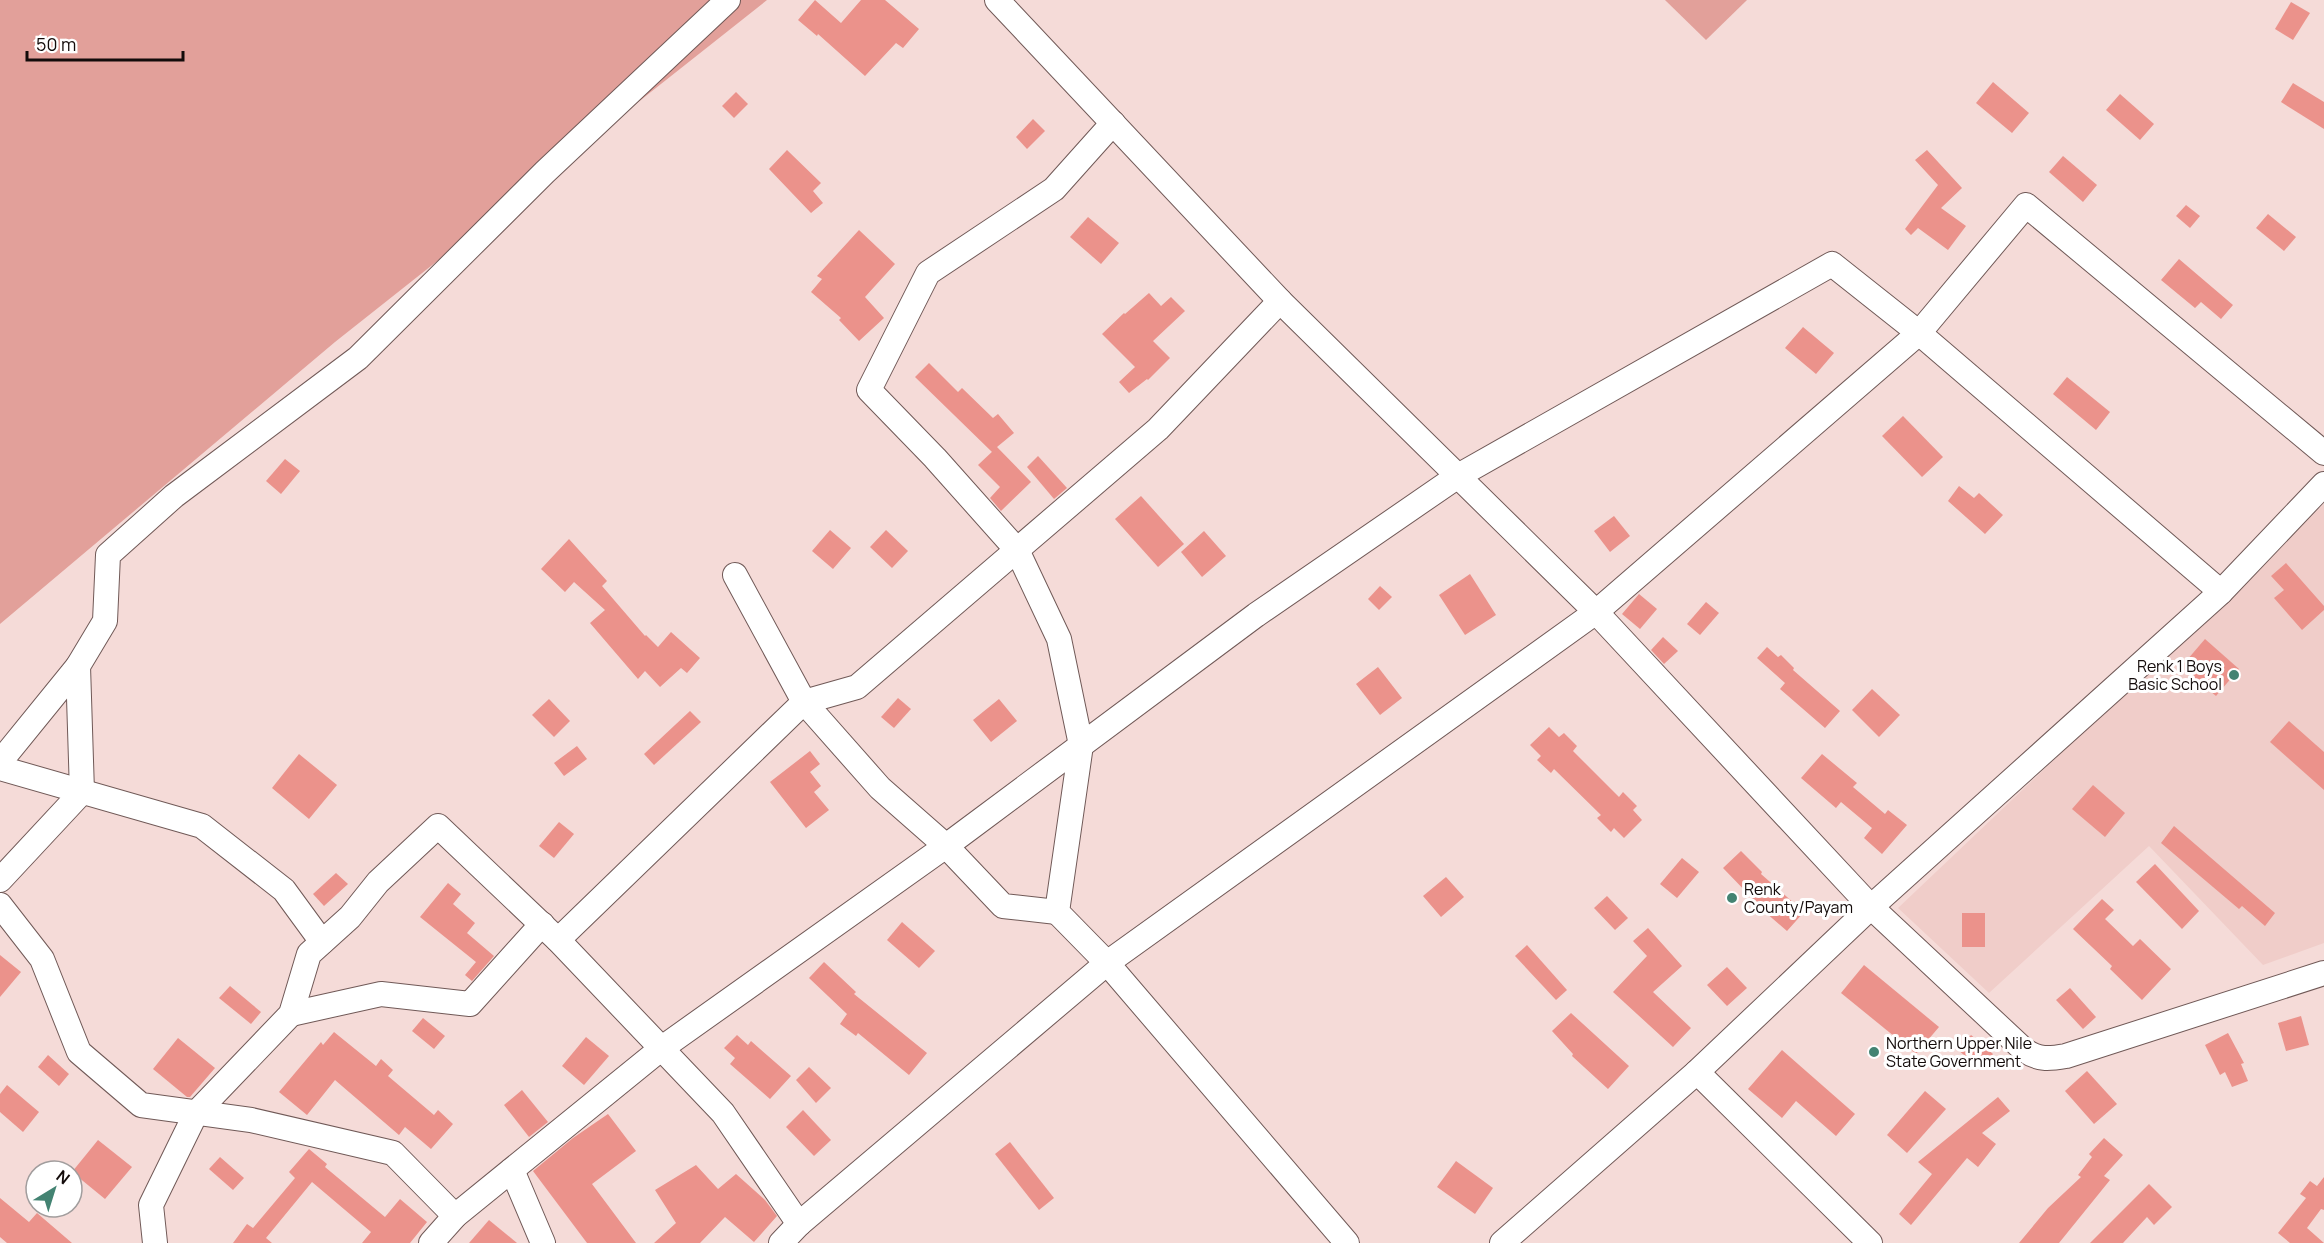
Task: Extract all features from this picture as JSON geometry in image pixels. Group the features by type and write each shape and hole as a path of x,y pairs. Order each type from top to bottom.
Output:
{"street":[{"path":"0,762 78,666 105,621 108,555 174,496 358,358 545,172 728,0"},
{"path":"997,0 1280,301 1596,612 1871,907 2024,1050 2035,1058 2046,1060 2066,1056 2324,973"},
{"path":"1057,912 1081,745 1059,639 1017,550 935,458 869,390 928,273 1054,189 1113,123"},
{"path":"781,1243 799,1224 1107,963 1596,612 1919,333 2026,205 2324,453"},
{"path":"430,1243 455,1216 662,1048 946,846 1256,615 1458,476 1832,264 1919,333 2221,592"},
{"path":"291,1014 381,994 470,1004 804,702 856,687 1158,429 1280,301"},
{"path":"1502,1243 1697,1072 1871,907 2221,592 2324,484"},
{"path":"735,575 804,702 880,789 946,846 1003,906 1057,912 1107,963 1347,1243"},
{"path":"0,880 82,792 78,666"},
{"path":"0,768 202,826 284,890 322,942"},
{"path":"155,1243 151,1205 196,1113 291,1014 309,954 350,917 378,882 438,826 550,932 723,1113 799,1224"},
{"path":"0,905 42,959 79,1052 141,1105 251,1120 393,1152 455,1216"},
{"path":"1697,1072 1870,1243"},
{"path":"512,1170 543,1243"}],"shaded area":[{"path":"0,0 767,0 335,342 0,624"},
{"path":"1665,0 1747,0 1706,40"},
{"name":"Renk 1 Boys Basic School","path":"2324,504 2324,943 2263,965 2149,846 1989,993 1898,908"}],"building":[{"path":"815,0 841,23 861,0 885,0 919,29 903,48 896,43 865,76 818,34 817,36 798,20"},
{"path":"2291,2 2310,13 2293,40 2275,29"},
{"path":"1993,82 2029,113 2012,133 1976,103"},
{"path":"2293,83 2324,102 2324,129 2281,102"},
{"path":"736,92 748,104 734,118 722,106"},
{"path":"2120,94 2154,124 2140,140 2106,110"},
{"path":"1033,119 1045,131 1027,149 1016,137"},
{"path":"787,150 821,183 813,191 823,203 811,213 769,169"},
{"path":"1927,150 1962,188 1941,208 1966,226 1948,250 1918,228 1911,235 1905,229 1938,185 1915,160"},
{"path":"2063,156 2097,185 2083,202 2049,172"},
{"path":"2186,205 2200,216 2190,228 2176,216"},
{"path":"2268,214 2296,237 2284,251 2256,228"},
{"path":"1088,217 1119,243 1101,264 1070,237"},
{"path":"859,230 895,264 865,297 884,318 859,341 839,320 841,318 811,292 822,279 817,276"},
{"path":"2179,259 2233,305 2221,319 2201,302 2195,308 2161,280"},
{"path":"1149,293 1161,306 1171,297 1185,311 1153,341 1170,358 1148,380 1129,393 1119,382 1135,367 1102,334"},
{"path":"1803,327 1834,353 1816,374 1785,348"},
{"path":"929,363 958,392 962,388 993,418 998,414 1014,433 997,447 1031,482 1001,511 990,498 1000,487 978,465 992,452 915,377"},
{"path":"2067,377 2110,412 2096,430 2053,394"},
{"path":"1903,416 1943,457 1922,477 1882,436"},
{"path":"1038,456 1067,488 1054,499 1027,467"},
{"path":"285,459 300,471 281,494 266,481"},
{"path":"1959,486 1974,498 1979,493 2003,515 1985,534 1948,501"},
{"path":"1141,496 1184,544 1158,567 1115,519"},
{"path":"1614,516 1630,536 1610,552 1594,531"},
{"path":"830,530 851,548 833,569 812,551"},
{"path":"886,530 908,551 892,568 870,547"},
{"path":"1204,531 1226,556 1202,577 1181,552"},
{"path":"569,539 607,581 602,586 645,636 658,647 671,632 700,658 687,673 681,668 660,687 645,671 638,679 590,623 605,610 574,582 565,592 541,569"},
{"path":"2286,563 2324,606 2324,610 2302,630 2274,598 2284,590 2271,576"},
{"path":"1470,574 1496,615 1465,635 1439,595"},
{"path":"1380,586 1392,597 1379,610 1368,599"},
{"path":"1639,594 1657,609 1640,629 1622,614"},
{"path":"1706,602 1719,613 1700,635 1687,624"},
{"path":"1663,637 1678,651 1664,664 1651,650"},
{"path":"2205,639 2239,669 2216,696 2181,667"},
{"path":"1767,647 1778,657 1781,655 1794,668 1793,670 1840,711 1825,728 1780,689 1785,683 1757,658"},
{"path":"1378,667 1402,698 1380,715 1356,684"},
{"path":"1872,689 1900,715 1879,737 1852,710"},
{"path":"898,698 911,709 894,728 881,717"},
{"path":"549,699 570,721 554,737 532,715"},
{"path":"999,699 1017,721 991,742 973,720"},
{"path":"690,711 701,722 654,765 644,754"},
{"path":"2289,721 2324,752 2324,790 2270,742"},
{"path":"1549,727 1559,737 1564,733 1577,746 1573,751 1619,797 1623,792 1637,806 1633,810 1642,820 1624,838 1614,828 1611,832 1597,818 1601,815 1554,769 1551,773 1537,760 1541,756 1530,745"},
{"path":"577,746 587,759 564,776 554,763"},
{"path":"810,751 820,764 810,772 821,786 814,792 829,810 806,828 770,782"},
{"path":"299,754 337,785 309,819 272,788"},
{"path":"1822,754 1857,783 1853,787 1885,814 1888,810 1907,825 1882,854 1864,838 1872,828 1841,802 1836,808 1801,778"},
{"path":"2093,785 2125,813 2105,837 2072,809"},
{"path":"559,822 574,834 554,858 539,846"},
{"path":"2174,826 2275,913 2265,926 2242,906 2239,909 2161,843"},
{"path":"1741,851 1762,872 1761,874 1804,912 1787,931 1751,900 1752,898 1723,868"},
{"path":"1682,858 1699,872 1677,898 1660,884"},
{"path":"2155,864 2199,911 2182,929 2136,882"},
{"path":"336,873 348,884 324,906 313,894"},
{"path":"1446,877 1464,897 1441,917 1423,896"},
{"path":"448,883 461,894 453,904 475,923 467,933 494,956 472,981 465,975 476,962 420,917"},
{"path":"1607,896 1628,918 1615,930 1594,908"},
{"path":"2102,899 2114,910 2105,919 2133,946 2140,939 2171,969 2142,1000 2110,969 2112,966 2073,929"},
{"path":"1962,913 1985,913 1985,947 1962,947"},
{"path":"902,922 935,951 919,968 887,940"},
{"path":"1648,928 1682,966 1653,992 1691,1028 1673,1047 1613,992 1647,956 1633,941"},
{"path":"1527,945 1567,990 1556,1000 1515,956"},
{"path":"0,955 21,972 0,997"},
{"path":"824,962 856,992 854,994 927,1053 909,1075 858,1033 856,1036 840,1024 847,1014 809,978"},
{"path":"1864,965 1939,1027 1916,1054 1841,993"},
{"path":"1727,967 1747,988 1727,1006 1707,985"},
{"path":"230,986 261,1012 251,1024 219,998"},
{"path":"2070,988 2096,1017 2083,1029 2056,1000"},
{"path":"1571,1013 1629,1066 1608,1089 1572,1056 1573,1054 1552,1031"},
{"path":"2301,1016 2309,1045 2286,1051 2278,1023"},
{"path":"423,1018 445,1036 434,1049 412,1031"},
{"path":"334,1032 376,1066 381,1059 393,1070 388,1076 434,1115 438,1110 453,1124 431,1149 405,1127 399,1135 335,1080 307,1115 279,1092 321,1042 323,1045"},
{"path":"2228,1033 2244,1063 2241,1064 2248,1081 2232,1087 2225,1072 2220,1075 2205,1045"},
{"path":"737,1035 748,1045 751,1041 791,1076 770,1099 730,1064 735,1058 724,1048"},
{"path":"1971,1035 1993,1054 1981,1069 1958,1050"},
{"path":"586,1037 609,1056 584,1085 562,1066"},
{"path":"178,1038 215,1068 190,1097 187,1097 153,1069"},
{"path":"1782,1050 1855,1114 1836,1136 1796,1101 1782,1118 1748,1089"},
{"path":"48,1055 69,1074 59,1086 38,1067"},
{"path":"809,1067 831,1088 816,1103 796,1080"},
{"path":"2087,1071 2117,1104 2094,1124 2065,1091"},
{"path":"7,1085 39,1112 23,1132 0,1112 0,1094"},
{"path":"522,1090 548,1122 529,1137 504,1105"},
{"path":"1925,1091 1946,1109 1907,1153 1887,1135"},
{"path":"1998,1097 2010,1111 1982,1133 1996,1144 1978,1167 1967,1158 1911,1225 1899,1214 1932,1174 1918,1162"},
{"path":"803,1110 831,1140 814,1156 786,1127"},
{"path":"608,1114 636,1151 592,1184 636,1243 587,1243 533,1171 573,1138"},
{"path":"2104,1138 2123,1155 2104,1176 2110,1180 2059,1243 2019,1243 2048,1208 2081,1177 2078,1175 2092,1157 2089,1154"},
{"path":"98,1140 132,1167 105,1199 84,1182 83,1159"},
{"path":"1010,1142 1054,1198 1039,1210 995,1154"},
{"path":"309,1149 327,1164 325,1167 385,1217 400,1199 427,1222 410,1243 362,1243 371,1232 312,1182 266,1238 272,1243 233,1243 247,1224 253,1228 295,1178 289,1172"},
{"path":"220,1157 244,1178 233,1190 209,1169"},
{"path":"1456,1161 1493,1188 1475,1214 1437,1187"},
{"path":"696,1165 718,1189 736,1174 765,1200 777,1216 754,1242 725,1217 700,1243 654,1243 676,1223 655,1190"},
{"path":"2324,1177 2324,1210 2321,1209 2307,1228 2324,1243 2290,1243 2278,1233 2306,1198 2300,1194 2310,1181 2317,1186"},
{"path":"2149,1184 2172,1207 2154,1225 2147,1217 2123,1243 2090,1243"},
{"path":"0,1198 29,1222 32,1219 44,1219 72,1243 7,1243 0,1237"},
{"path":"489,1220 517,1243 469,1243"}],"place":[{"name":"Renk 1 Boys Basic School","path":"2234,675"},
{"name":"Renk County/Payam","path":"1732,898"},
{"name":"Northern Upper Nile State Government","path":"1874,1052"}]}
